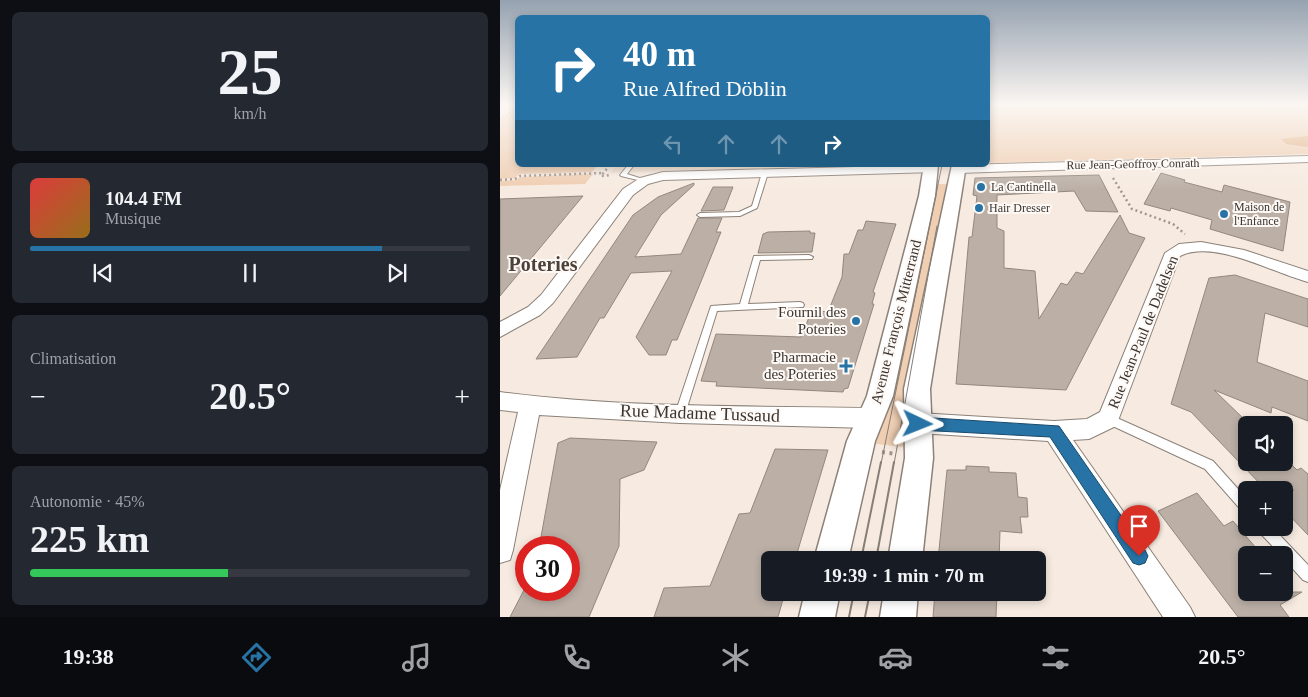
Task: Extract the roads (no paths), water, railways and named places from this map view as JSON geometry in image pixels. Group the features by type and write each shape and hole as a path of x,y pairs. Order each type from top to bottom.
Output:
{"street":[{"name":"Rue Jean-Geoffroy Conrath","path":"990,167 1308,159"},
{"name":"Avenue François Mitterrand","path":"833,551 858,448 871,418 887,367 927,196 931,167"},
{"path":"500,330 534,310 547,299 628,192 644,181 663,176 959,167"},
{"name":"Avenue François Mitterrand","path":"906,551 919,458 917,389 959,167"},
{"name":"Rue Jean-Paul de Dadelsen","path":"918,424 1054,431 1089,429 1108,418 1173,253 1185,246 1197,245 1217,248 1308,277"},
{"name":"Rue Madame Tussaud","path":"500,401 530,405 680,414 871,418"},
{"path":"500,550 530,405"},
{"path":"1054,431 1180,617"},
{"path":"817,617 821,601"},
{"path":"898,617 900,601"}],"lane":[{"path":"630,167 623,175 644,181"},
{"path":"700,215 740,214 755,206 766,173"},
{"path":"743,307 758,258 809,257"},
{"path":"680,414 714,308 800,304"},
{"path":"1108,418 1209,466 1238,498"},
{"path":"1272,536 1308,575"}],"tram line":[{"path":"881,464 942,167"},
{"path":"894,464 937,226"},
{"path":"863,551 881,462"},
{"path":"878,551 894,462"},
{"path":"849,617 852,601"},
{"path":"865,617 868,601"}],"place":[{"name":"La Cantinella","path":"981,187"},
{"name":"Hair Dresser","path":"979,208"},
{"name":"Maison de l'Enfance","path":"1224,214"},
{"name":"Fournil des Poteries","path":"856,321"},
{"name":"Pharmacie des Poteries","path":"846,366"}],"district":[{"name":"Poteries","path":"543,264"}]}
